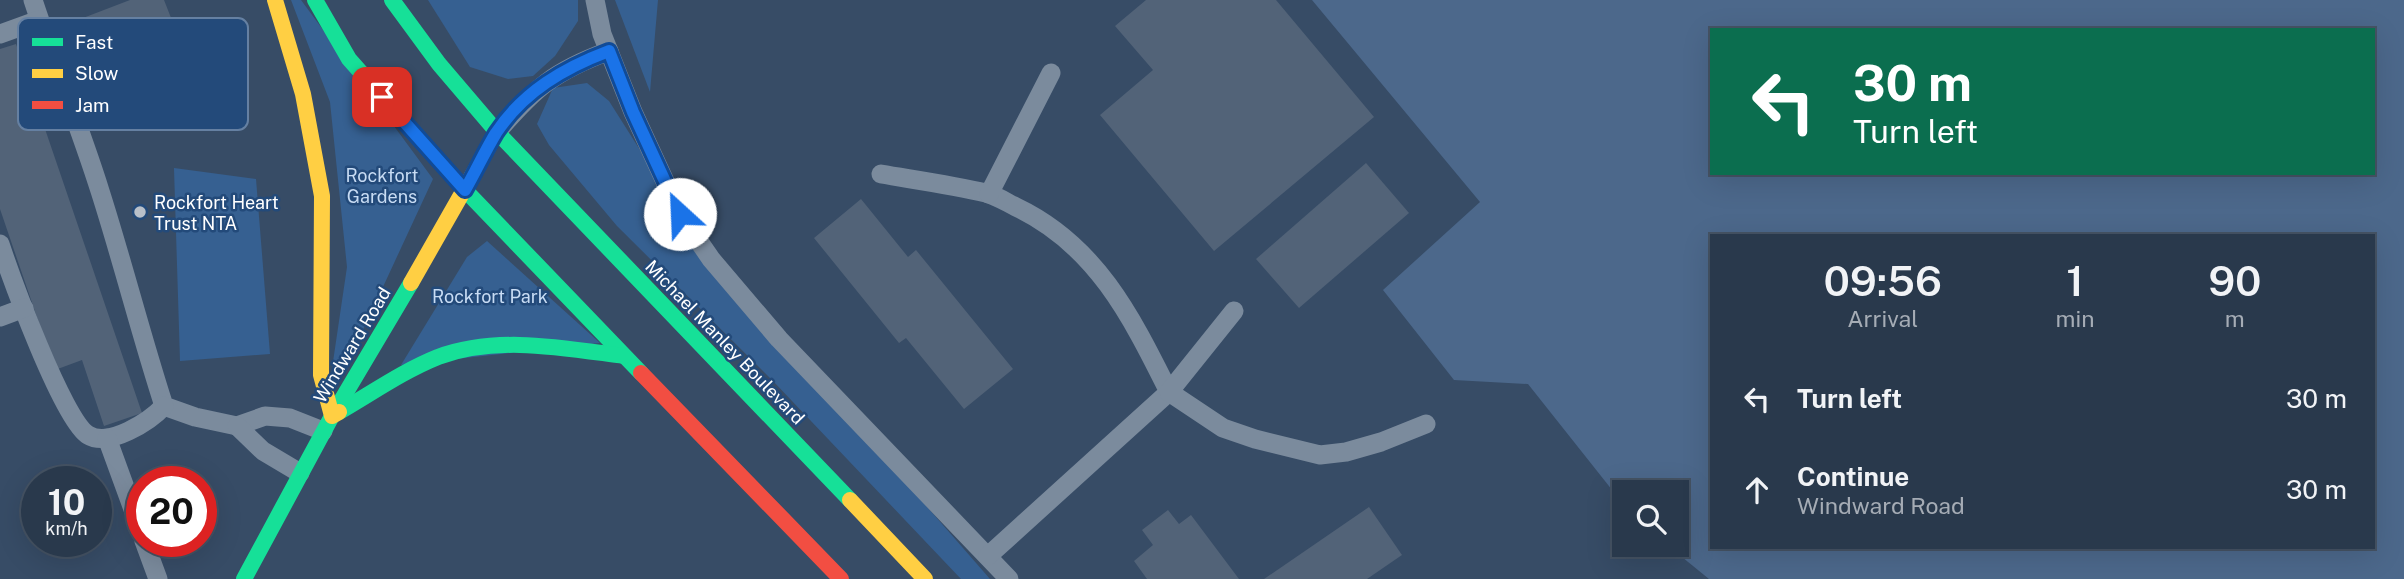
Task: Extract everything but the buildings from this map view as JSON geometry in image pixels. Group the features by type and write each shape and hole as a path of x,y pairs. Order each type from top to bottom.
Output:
{"main road":[{"path":"275,0 303,94 322,195 321,376 327,424 440,356 481,346 537,345 624,355"},
{"path":"315,0 349,59 465,190 841,579"},
{"name":"Michael Manley Boulevard","path":"392,0 439,64 497,132 925,579"},
{"name":"Windward Road","path":"244,579 327,424 380,339 497,132"}],"lane":[{"path":"33,0 39,18"},
{"path":"596,0 602,34 633,112 680,214 711,260 779,339 1009,579"},
{"path":"0,34 18,28"},
{"path":"497,132 521,104 547,80 577,62 609,51"},
{"path":"989,194 1051,73"},
{"path":"79,130 100,191 164,406"},
{"path":"881,174 989,194 1042,219 1074,244 1102,276 1142,338 1169,392 1223,428 1320,455 1346,452 1381,442 1426,424"},
{"path":"0,244 24,308 75,424 87,435 107,438 143,424 164,406"},
{"path":"0,317 24,308"},
{"path":"988,556 1169,392 1234,311"},
{"path":"164,406 195,417 237,426 265,416 327,424"},
{"path":"237,426 263,451 300,473"},
{"path":"107,438 126,490"},
{"path":"150,557 158,579"}],"green space":[{"name":"Rockfort Gardens","path":"291,0 301,0 433,179 363,330 330,382 347,267 330,102"},
{"path":"428,0 578,0 578,21 555,56 533,76 508,79 470,67"},
{"path":"615,0 658,0 650,92"},
{"path":"587,83 609,101 640,150 676,219 990,579 961,579 773,381 617,226 549,145 537,124 553,88"},
{"path":"174,168 256,179 270,354 180,361"},
{"name":"Rockfort Park","path":"487,241 600,343 401,365 467,257"}],"shaded area":[{"path":"1312,0 2404,0 2404,579 1709,579 1682,557 1689,557 1689,480 1612,480 1612,490 1528,384 1454,380 1383,290 1480,202"}],"traffic: fast":[{"path":"315,0 349,59 465,190 641,373"},
{"path":"392,0 439,64 497,132 850,500"},
{"path":"244,579 332,416 411,283"},
{"path":"339,412 412,369 460,350 483,346 530,345 624,356"}],"traffic: slow":[{"path":"275,0 303,94 322,196 321,375 332,416 339,412"},
{"path":"411,283 497,132"},
{"path":"850,500 925,579"}],"traffic: jam":[{"path":"641,373 841,579"}],"place":[{"name":"Rockfort Heart Trust NTA","path":"140,212"}],"route":[{"path":"382,97 465,190 497,132 521,104 547,80 577,62 609,51 633,112 680,214"}]}
